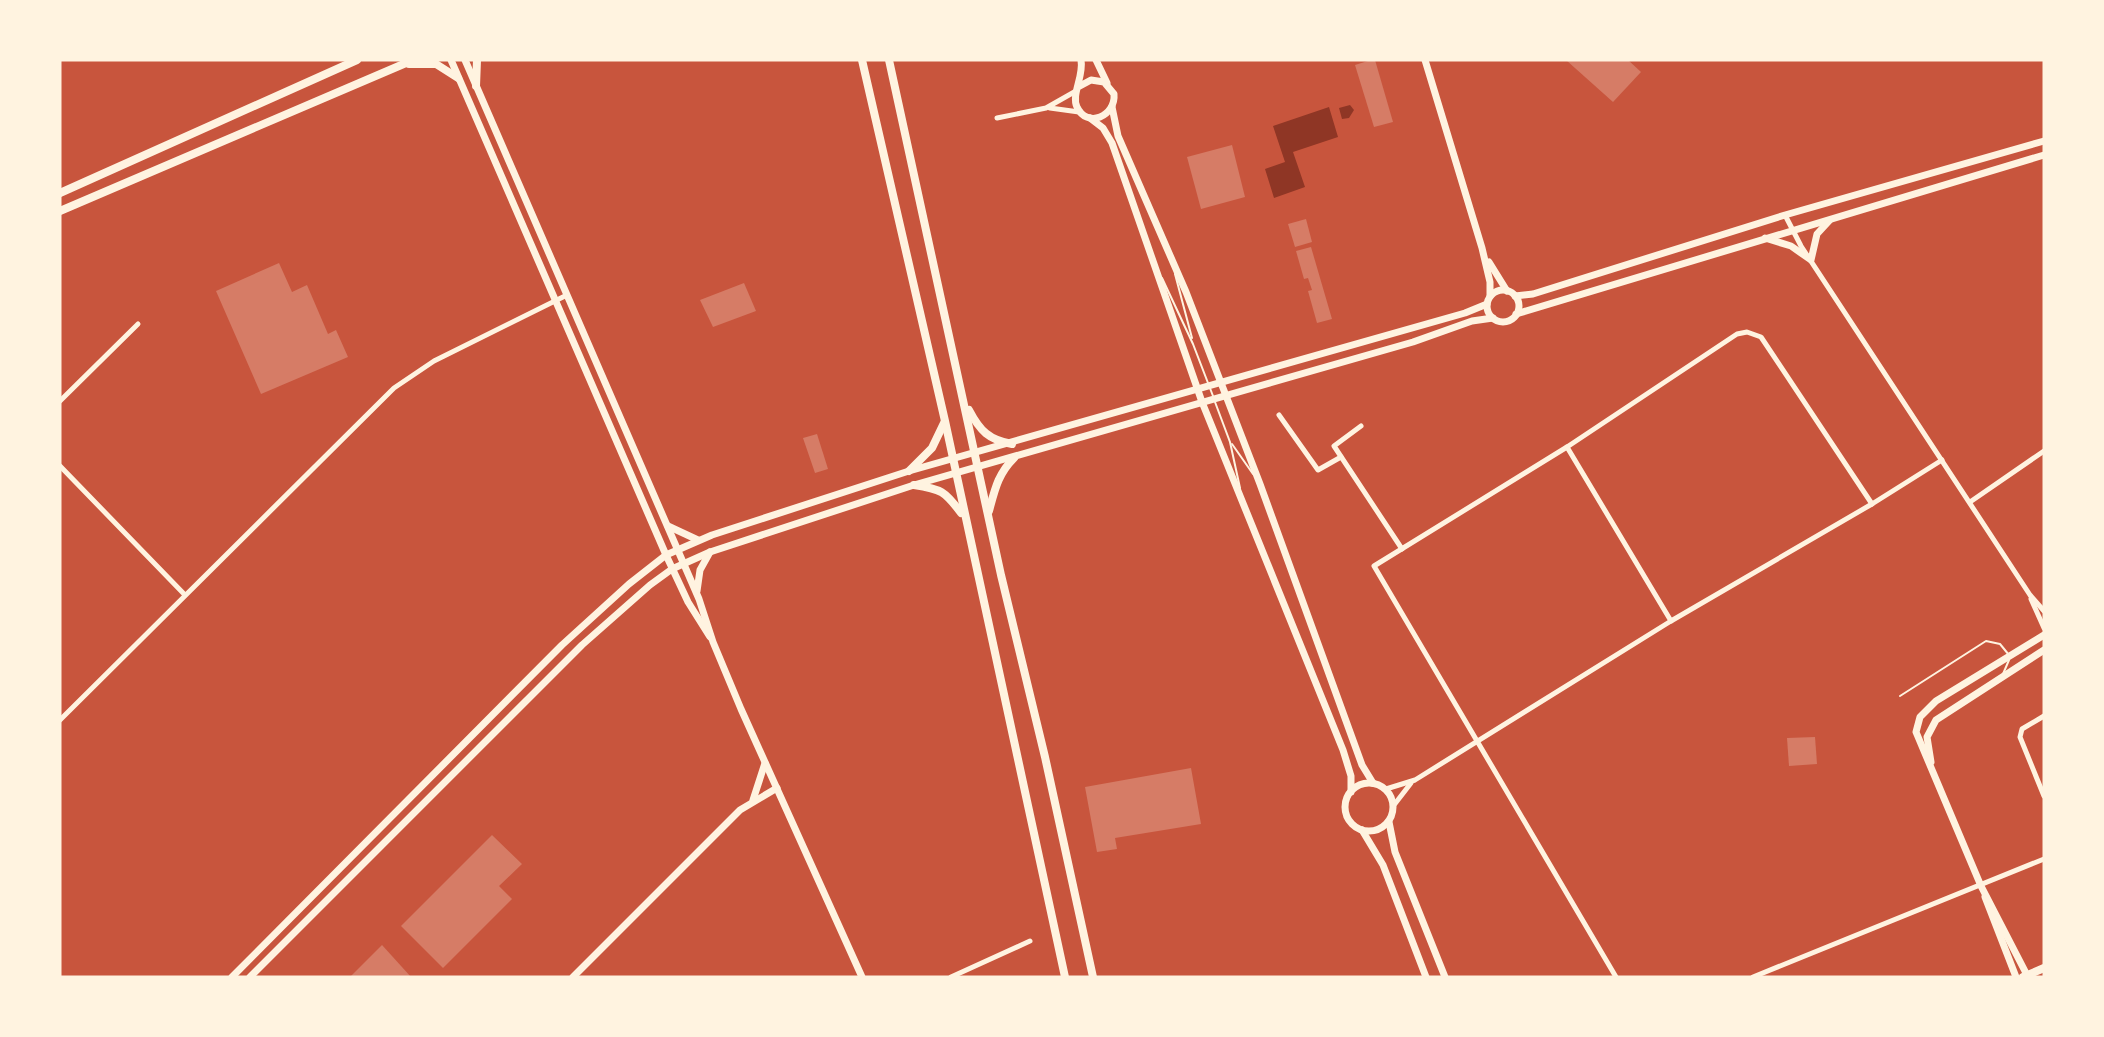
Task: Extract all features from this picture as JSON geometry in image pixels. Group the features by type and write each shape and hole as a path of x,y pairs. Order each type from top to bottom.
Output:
{"main road":[{"path":"60,193 357,60"},
{"path":"60,211 413,60"},
{"path":"476,86 477,60"},
{"path":"862,60 945,421 964,518 1065,977"},
{"path":"889,60 988,515 1045,757 1093,977"},
{"path":"404,64 436,64 458,78"},
{"path":"964,400 978,426 986,435 994,441 1012,444"},
{"path":"909,471 932,448 945,421"},
{"path":"988,515 997,479 1014,458"},
{"path":"914,485 938,488 945,492 964,518"},
{"path":"2026,976 2044,969"}],"street":[{"path":"451,60 672,569 696,616 713,642"},
{"path":"465,60 668,526 697,594 713,642 765,763 862,977"},
{"path":"1080,112 1075,102 1082,76 1081,60"},
{"path":"1096,60 1114,94 1112,107 1118,136 1168,250 1226,395 1362,765 1373,783"},
{"path":"1425,60 1482,248 1490,282 1489,300 1493,318"},
{"path":"1046,108 1091,80 1107,83"},
{"path":"1090,118 1103,117 1112,107"},
{"path":"997,118 1046,108 1080,112 1103,128 1112,142 1158,268 1202,402 1343,750 1351,776 1351,792"},
{"path":"1515,296 1533,294 1785,215 2044,141"},
{"path":"250,977 582,645 650,585 683,563 914,485 1413,342 1480,319 1493,318 1506,322 1516,314 1764,237 2044,155"},
{"path":"1785,215 1810,260 2030,595 2044,611"},
{"path":"1810,260 1817,234 1831,219"},
{"path":"1764,237 1791,246 1810,260"},
{"path":"1482,248 1507,291 1515,296 1519,307 1516,314"},
{"path":"232,977 562,645 634,579 666,555 698,540 909,471 1012,444 1466,314 1489,300 1498,291 1507,291"},
{"path":"60,720 394,388 434,361 567,295"},
{"path":"60,401 138,324"},
{"path":"1616,977 1374,566 1567,447 1737,334 1747,332 1761,337 1872,504"},
{"path":"1279,415 1318,470 1341,457"},
{"path":"1361,426 1334,446 1402,549"},
{"path":"1567,447 1671,621"},
{"path":"1970,502 2044,451"},
{"path":"1386,789 1415,780 1671,621 1872,504 1942,460"},
{"path":"60,466 185,595"},
{"path":"668,526 698,540"},
{"path":"697,594 700,570 710,552"},
{"path":"2030,595 2044,628"},
{"path":"2016,977 1982,886 1916,732 1920,717 1930,706 2044,635"},
{"path":"1934,773 1927,737 1931,725 1943,714 2044,650"},
{"path":"2044,716 2022,729 2020,737 2044,796"},
{"path":"753,800 765,763"},
{"path":"1415,780 1394,805 1389,822 1395,852 1445,977"},
{"path":"1394,805 1386,789 1373,783 1362,784 1351,792 1346,800 1346,813 1352,824 1362,830 1383,865 1426,977"},
{"path":"573,977 753,800 777,788"},
{"path":"1362,830 1377,830 1389,822"},
{"path":"1753,977 2044,859"},
{"path":"1982,886 2026,976"},
{"path":"951,977 1030,941"}],"lane":[{"path":"1168,250 1193,344"},
{"path":"1158,268 1193,344 1230,442 1244,506"},
{"path":"1230,442 1260,484"},
{"path":"1900,696 1986,641 2000,644 2010,655 2002,677"}],"shaded area":[{"path":"1350,105 1354,110 1349,118 1342,119 1339,108"},
{"path":"1329,107 1338,137 1293,152 1305,187 1274,198 1265,169 1285,162 1273,126"}],"building":[{"path":"1375,60 1393,122 1374,127 1355,65"},
{"path":"1566,60 1628,60 1641,72 1613,102"},
{"path":"1232,145 1245,197 1201,209 1187,157"},
{"path":"1306,219 1312,242 1295,247 1288,224"},
{"path":"1311,247 1332,319 1317,323 1308,291 1312,290 1308,278 1304,279 1296,251"},
{"path":"279,263 292,292 307,285 328,334 336,330 348,357 261,394 216,291"},
{"path":"744,283 756,311 713,327 700,300"},
{"path":"817,434 828,469 815,473 803,438"},
{"path":"1815,737 1817,764 1789,766 1787,738"},
{"path":"1191,768 1201,824 1115,838 1117,849 1097,852 1085,787"},
{"path":"492,835 522,864 499,886 512,899 443,968 401,926"},
{"path":"382,945 411,977 350,977"}]}
